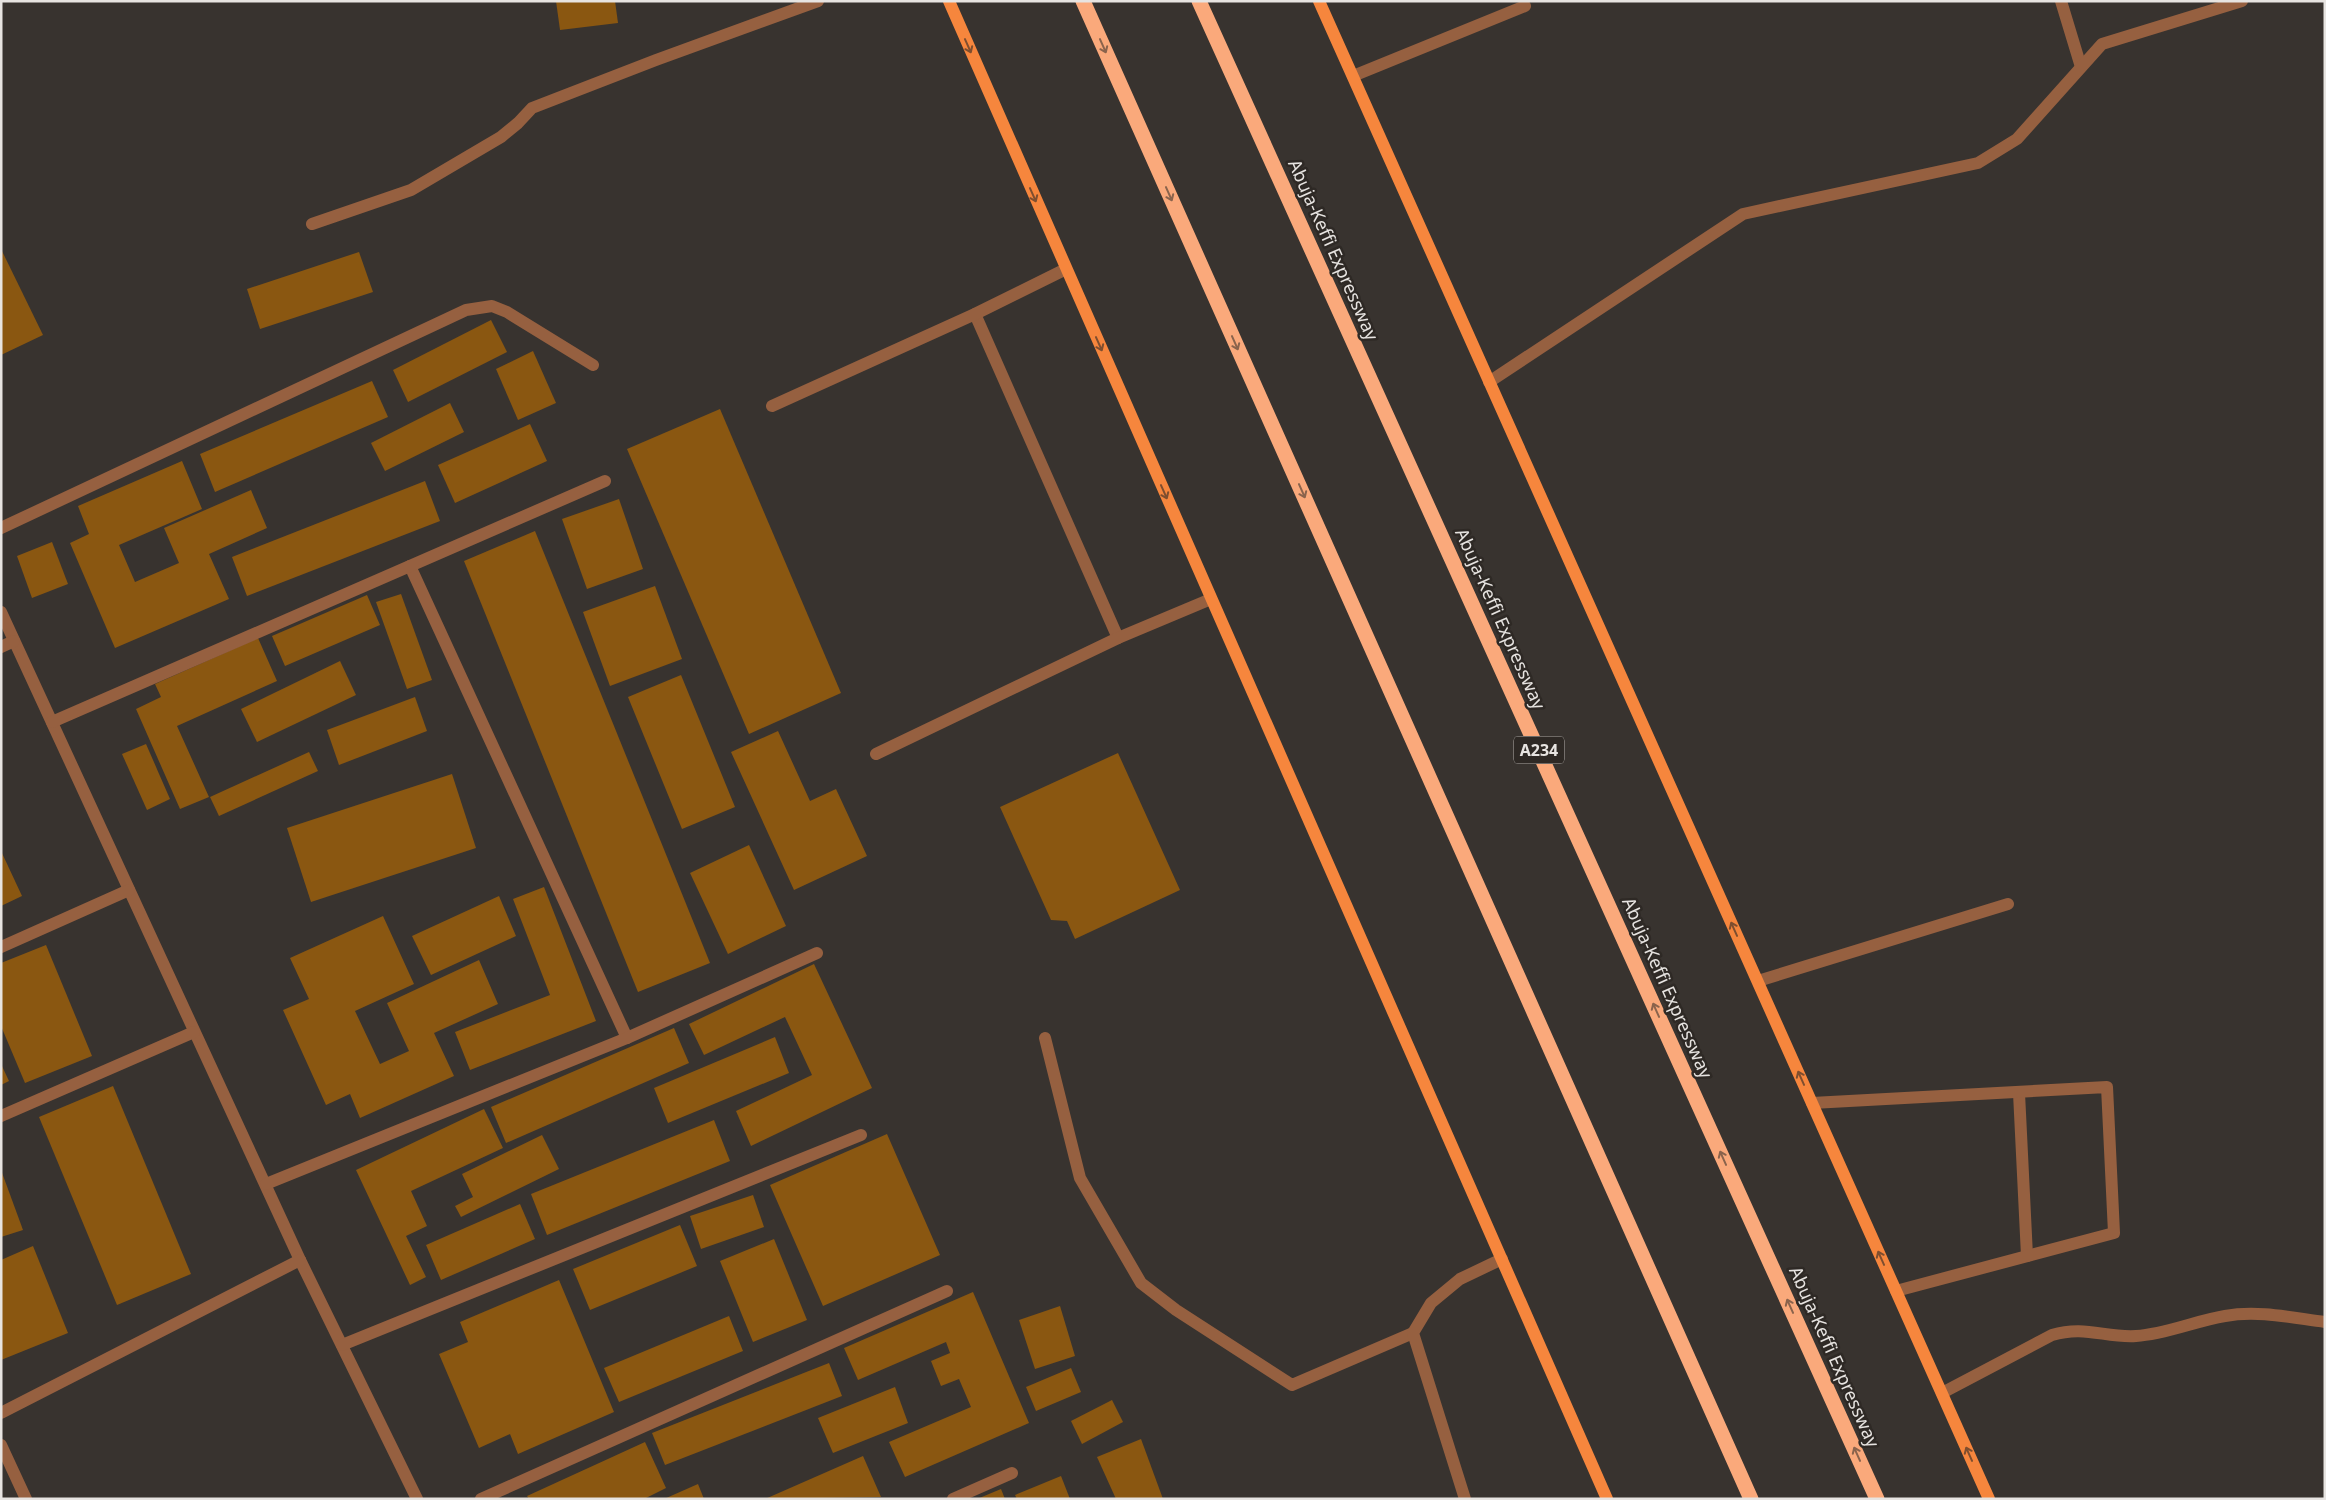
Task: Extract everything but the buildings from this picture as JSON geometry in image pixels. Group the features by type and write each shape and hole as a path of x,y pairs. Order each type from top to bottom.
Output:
{"highway":[{"path":"1083,1 1751,1499"},
{"name":"Abuja-Keffi Expressway","path":"1200,1 1877,1499"}],"main road":[{"path":"949,1 1606,1499"},
{"path":"1319,1 1989,1499"}],"street":[{"path":"312,224 411,190 500,137 518,123 532,108 656,60 818,1"},
{"path":"2061,1 2081,67"},
{"path":"1489,382 1743,214 1978,163 2017,139 2102,44 2242,1"},
{"path":"1353,76 1525,6"},
{"path":"772,406 975,314 1066,269"},
{"path":"1,528 466,310 492,306 507,312 593,365"},
{"path":"975,314 1118,638"},
{"path":"52,722 604,481"},
{"path":"410,566 627,1038"},
{"path":"876,754 1118,638 1211,599"},
{"path":"1,612 300,1260 417,1499"},
{"path":"1,647 14,641"},
{"path":"1,947 129,890"},
{"path":"1758,981 2008,904"},
{"path":"266,1184 627,1038 817,953"},
{"path":"1,1116 194,1032"},
{"path":"1045,1038 1080,1178 1141,1283 1176,1310 1292,1385 1413,1333 1430,1303 1460,1279 1502,1259"},
{"path":"1812,1103 2107,1087 2114,1233 1896,1291"},
{"path":"2019,1093 2027,1256"},
{"path":"342,1345 861,1135"},
{"path":"1,1413 300,1260"},
{"path":"482,1499 947,1291"},
{"path":"1942,1393 2061,1332 2083,1330 2132,1336 2146,1335 2226,1316 2244,1314 2325,1322"},
{"path":"1413,1333 1465,1499"},
{"path":"1,1445 26,1499"},
{"path":"953,1499 1012,1473"}]}
